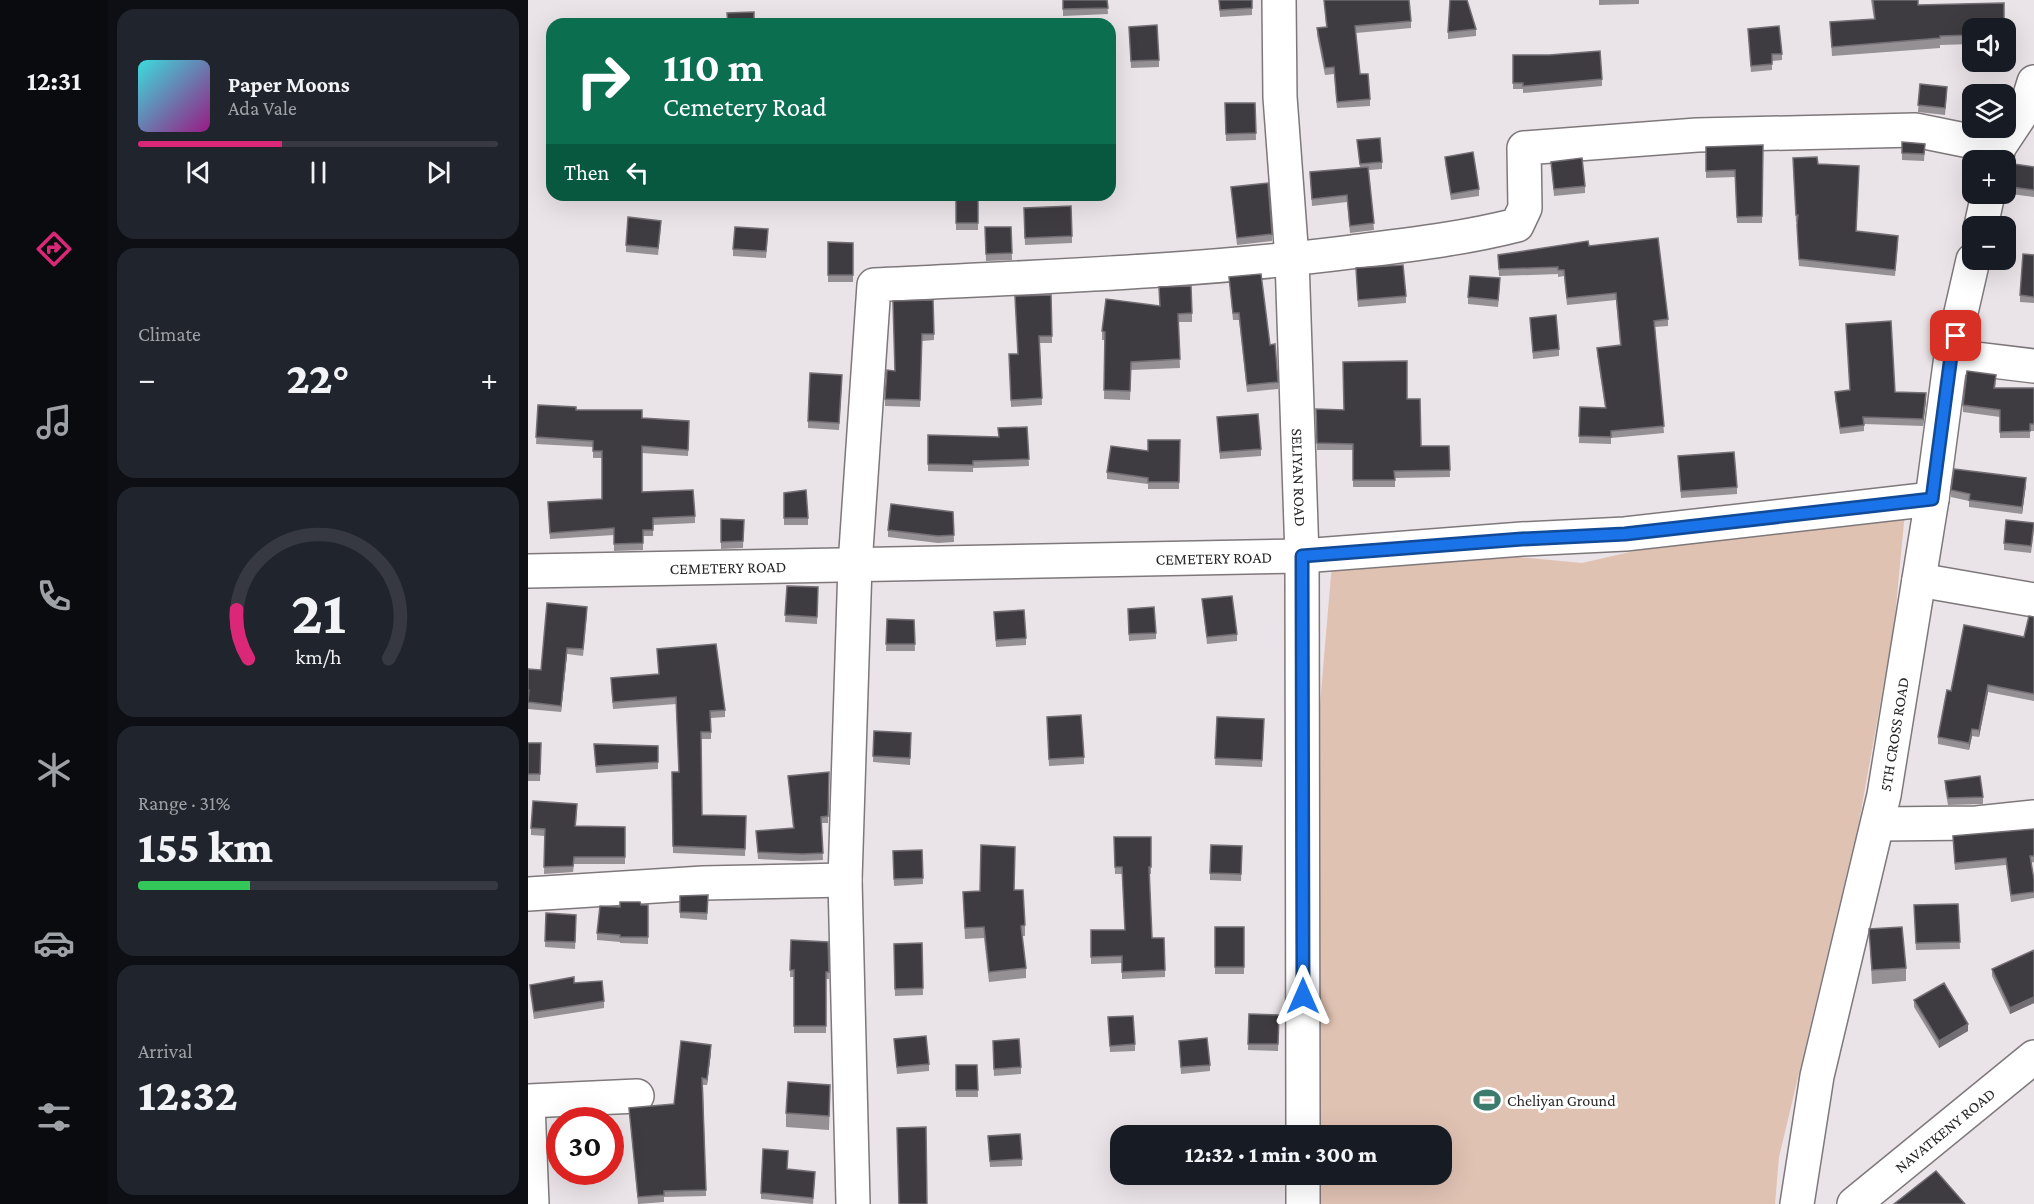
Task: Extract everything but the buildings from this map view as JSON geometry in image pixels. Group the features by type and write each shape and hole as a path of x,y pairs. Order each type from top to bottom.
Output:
{"street":[{"name":"SELIYAN ROAD","path":"1279,0 1280,97 1293,259 1302,556 1303,1125"},
{"path":"2000,150 2027,105 2034,82"},
{"path":"853,1204 845,880 855,565 874,285 1092,275 1293,259 1474,236 1517,225 1525,208 1524,148 1696,135 1915,130 1984,150"},
{"name":"5TH CROSS ROAD","path":"1797,1204 1817,1076 1879,824 1932,499 1951,356 1971,270"},
{"path":"1951,356 2034,366"},
{"name":"CEMETERY ROAD","path":"528,571 1302,556 1522,539 1625,534 1932,499"},
{"path":"1918,580 2034,600"},
{"path":"1879,824 1977,823 2034,817"},
{"path":"528,894 703,883 845,880"},
{"name":"NAVATKENY ROAD","path":"1854,1204 2034,1057"},
{"path":"532,1204 528,1102 637,1096"},
{"path":"1303,1185 1303,1204"}],"shaded area":[{"path":"1905,512 1894,627 1859,822 1779,1157 1775,1204 1312,1204 1311,1185 1452,1185 1452,1125 1307,1125 1298,963 1334,540 1582,563 1752,524"}],"place":[{"name":"Cheliyan Ground","path":"1487,1100"}],"route":[{"path":"1303,996 1302,556 1522,539 1625,534 1932,499 1951,356 1956,336"}]}
